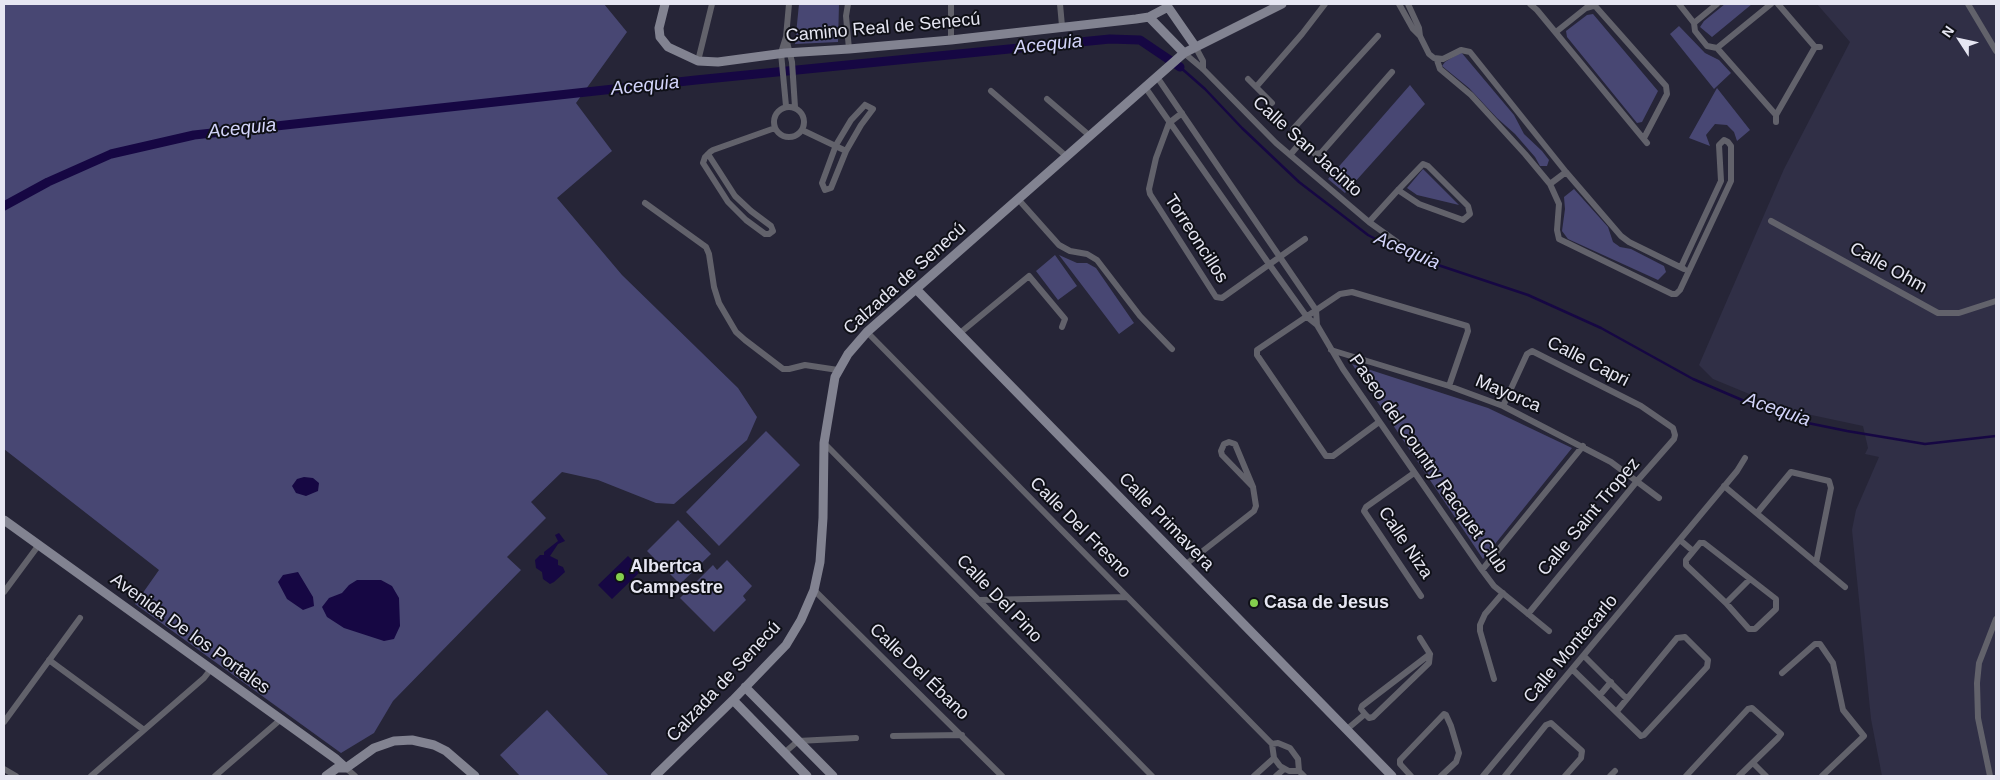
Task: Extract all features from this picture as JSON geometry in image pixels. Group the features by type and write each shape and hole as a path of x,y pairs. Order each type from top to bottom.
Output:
{"street":[{"name":"Camino Real de Senecú","path":"665,4 659,28 660,37 668,47 698,61 718,62 951,40 1149,17"},
{"path":"698,61 712,4"},
{"path":"789,4 786,36 787,56 793,80 795,107"},
{"path":"848,4 846,16 849,49"},
{"path":"951,4 951,40"},
{"path":"1060,4 1062,26"},
{"name":"Calzada de Senecú","path":"655,776 786,645 801,620 814,590 820,562 823,518 824,443 838,370 848,354 867,332 1184,53 1282,4"},
{"path":"1256,87 1326,4"},
{"path":"1400,4 1419,28 1420,36 1429,54 1437,60 1440,69 1471,95 1550,184 1559,204 1557,230 1562,241 1672,294 1676,294 1680,290 1718,211 1732,175 1731,146 1726,141 1722,142 1718,148 1721,181 1681,267"},
{"path":"1408,4 1410,17"},
{"path":"1530,4 1556,32 1646,140 1667,94 1666,86 1596,7 1586,8 1556,32"},
{"path":"1678,4 1694,22 1695,32 1707,46 1717,48 1776,118 1818,47 1778,4"},
{"path":"1694,22 1717,4"},
{"path":"1717,48 1771,4"},
{"path":"1968,4 1996,51"},
{"path":"1184,53 1149,17 1171,5 1195,46"},
{"path":"1378,36 1293,129 1293,136 1315,154 1321,153 1392,72"},
{"name":"Calle San Jacinto","path":"1195,46 1203,60 1203,69"},
{"path":"1437,60 1461,50 1470,52 1566,172 1621,236 1689,271"},
{"name":"Calle San Jacinto","path":"1184,53 1203,69 1276,143 1369,222 1397,242"},
{"path":"786,106 781,63 787,56"},
{"name":"Paseo del Country Racquet Club","path":"1157,77 1316,310 1317,325"},
{"path":"1248,79 1272,103"},
{"name":"Paseo del Country Racquet Club","path":"1145,87 1307,317 1317,325 1331,350 1379,422 1482,570 1494,586 1549,631"},
{"path":"991,91 1066,156"},
{"path":"1048,99 1090,136"},
{"path":"868,105 873,109 846,151 831,188 825,190 822,183 836,146 861,107 868,105"},
{"path":"786,106 795,107 804,116 802,130 797,135 788,137 780,134 775,128 776,114 786,106"},
{"path":"1169,123 1182,113"},
{"name":"Torreoncillos","path":"1169,123 1148,185 1150,194 1216,297 1222,298 1305,239"},
{"path":"708,154 735,196 750,211 771,226 773,229 772,233 768,234 746,220 728,202 704,165 704,161 708,154 713,150 775,128"},
{"path":"802,130 846,151"},
{"path":"1290,155 1301,142"},
{"path":"1369,222 1398,190 1422,165 1426,164 1468,206 1470,214 1463,220 1419,204 1398,190"},
{"path":"1550,184 1566,172"},
{"path":"728,202 735,196"},
{"path":"1018,199 1059,245 1070,251 1087,254 1097,260 1140,316 1172,349"},
{"path":"645,202 706,247 719,303 736,332 745,340 783,368 789,369 805,365 838,370"},
{"path":"1709,207 1718,211"},
{"name":"Calle Ohm","path":"1771,221 1938,313 1959,313 1996,301"},
{"path":"960,333 1028,276 1065,319 1062,327"},
{"name":"Calle Primavera","path":"916,289 1392,776"},
{"path":"1379,422 1333,456 1326,456 1256,352 1258,348 1344,292 1352,292 1465,325 1468,331 1450,386"},
{"name":"Calle Del Fresno","path":"867,332 1272,744 1278,743 1290,748 1298,759 1301,774 1284,769"},
{"name":"Mayorca","path":"1331,350 1450,386 1503,406 1611,462 1638,480 1659,498"},
{"name":"Calle Capri","path":"1503,406 1527,354 1532,351 1641,406 1672,428 1674,439"},
{"name":"Calle Saint Tropez","path":"1528,614 1674,439"},
{"path":"1185,565 1254,511 1256,504 1253,487 1235,444 1229,442 1224,444 1221,451 1222,455 1253,487"},
{"name":"Calle Del Pino","path":"824,443 1152,776"},
{"path":"1482,570 1583,446"},
{"name":"Calle Montecarlo","path":"1483,776 1737,471 1744,458"},
{"path":"1757,513 1792,472 1829,481 1832,488 1816,563"},
{"name":"Calle Niza","path":"1414,473 1366,507 1364,511 1421,596"},
{"path":"1724,486 1845,587"},
{"name":"Avenida De los Portales","path":"4,520 211,669 346,772 355,776"},
{"path":"1680,540 1693,551"},
{"path":"1700,543 1704,543 1776,600 1776,609 1755,629 1751,630 1686,564 1686,560 1693,551 1700,543"},
{"path":"4,592 38,546"},
{"path":"1726,603 1750,579"},
{"name":"Calle Del Ébano","path":"814,590 1002,776"},
{"path":"1494,680 1480,625 1485,614 1503,593"},
{"path":"980,600 1127,597"},
{"path":"4,722 80,618"},
{"path":"1990,776 1978,718 1977,683 1979,663 1996,618"},
{"path":"1573,670 1617,711 1639,736 1644,735 1707,667 1708,660 1685,638 1680,637 1617,711"},
{"path":"1420,638 1430,654 1429,663 1373,718 1369,718 1365,714 1361,709 1362,706 1430,654"},
{"path":"1782,674 1814,644 1820,644 1833,663 1843,710 1864,736 1822,776"},
{"path":"1584,656 1628,699"},
{"path":"49,660 144,730"},
{"path":"91,776 204,678 211,669"},
{"path":"1600,695 1610,682"},
{"path":"745,688 833,776"},
{"path":"733,700 807,776 822,765"},
{"path":"1686,776 1750,708 1754,709 1781,734 1742,775"},
{"path":"1346,730 1365,714"},
{"path":"1411,776 1400,764 1400,760 1444,714 1451,726 1458,755 1456,762 1441,776"},
{"path":"214,776 280,720"},
{"path":"1505,776 1546,725 1551,724 1582,751 1581,758 1565,776"},
{"path":"893,736 962,735"},
{"path":"784,753 798,741 856,738"},
{"path":"326,776 337,768 346,772 374,748 394,742 412,740 434,745 446,751 475,776"},
{"path":"1272,744 1274,758 1284,769 1276,776"},
{"path":"1254,776 1274,758"},
{"path":"1753,762 1766,776"},
{"path":"4,769 16,776"}],"shaded area":[{"path":"4,4 604,4 627,32 576,103 612,151 557,198 622,275 738,388 757,417 747,440 674,504 656,503 598,480 562,472 531,502 546,518 507,557 521,570 393,701 374,733 341,753 135,604 159,570 4,449"},
{"path":"799,4 839,4 838,42 795,44"},
{"path":"1725,4 1752,4 1712,37 1700,27 1704,21"},
{"path":"1817,4 1996,4 1996,776 1882,776 1871,719 1852,530 1856,510 1879,457 1865,454 1868,448 1863,426 1788,410 1713,379 1699,365 1784,169 1850,42"},
{"path":"1593,14 1658,91 1642,122 1637,123 1567,37 1566,31 1587,15"},
{"path":"1679,26 1705,53 1719,60 1731,73 1714,89 1670,34"},
{"path":"1461,52 1514,115 1524,134 1549,160 1547,166 1540,166 1535,157 1515,134 1469,88 1442,66"},
{"path":"1410,85 1425,104 1345,193 1328,179"},
{"path":"1717,88 1750,130 1737,141 1734,132 1727,125 1715,124 1706,135 1710,146 1689,138"},
{"path":"1423,169 1459,205 1417,195 1407,188"},
{"path":"1574,189 1608,227 1613,242 1620,247 1631,249 1664,266 1666,272 1658,280 1568,239 1562,231 1565,209 1564,197"},
{"path":"1055,255 1077,286 1058,300 1036,271"},
{"path":"1059,255 1077,263 1087,263 1096,268 1134,323 1119,334"},
{"path":"1352,364 1488,408 1572,448 1483,559"},
{"path":"766,431 800,465 719,546 686,512"},
{"path":"304,477 313,478 319,483 318,491 306,496 296,493 292,486 297,479"},
{"path":"678,520 711,554 680,584 647,551"},
{"path":"559,533 565,541 558,544 550,556 558,560 558,565 563,567 565,572 550,584 543,579 542,572 536,568 535,560 540,555 544,555 544,552 558,541 555,535"},
{"name":"Albertca Campestre","path":"628,556 642,570 612,599 598,585"},
{"path":"727,560 752,586 743,596 746,600 714,632 680,598 713,565 717,570"},
{"path":"298,572 313,597 314,606 303,610 287,599 278,582 283,575"},
{"path":"357,580 381,580 392,586 399,598 400,626 394,639 384,641 344,628 327,617 322,607 329,598 342,593"},
{"path":"547,710 609,776 520,776 500,755"}],"waterway":[{"name":"Acequia","path":"4,206 48,182 111,154 194,135 696,80 1110,39 1140,40 1180,67"},
{"name":"Acequia","path":"1180,67 1205,89 1242,128 1299,182 1368,235 1402,253 1528,295 1601,328 1693,379 1798,421 1925,444 1996,436"}],"place":[{"name":"Albertca Campestre","path":"620,577"},
{"name":"Casa de Jesus","path":"1254,603"}]}
